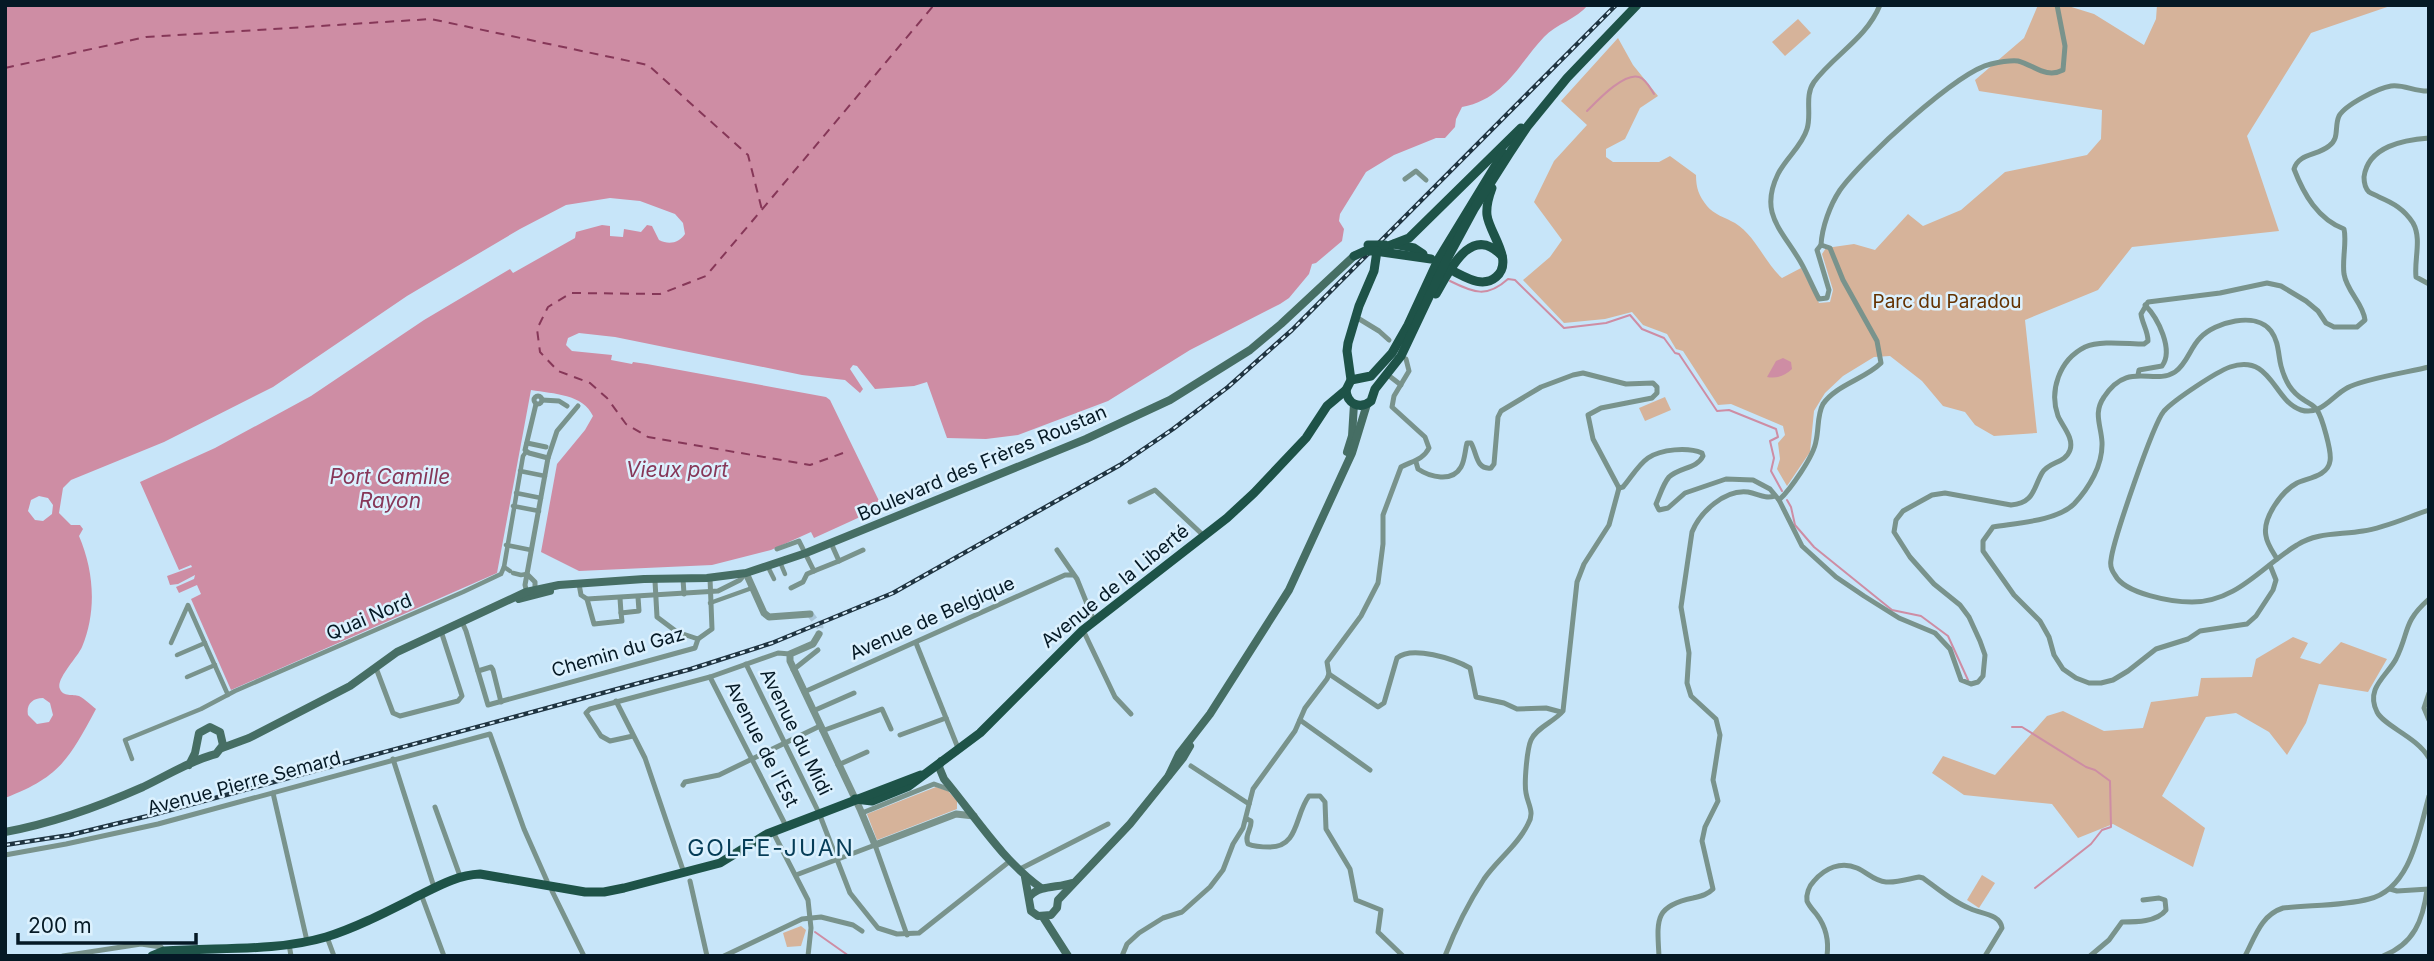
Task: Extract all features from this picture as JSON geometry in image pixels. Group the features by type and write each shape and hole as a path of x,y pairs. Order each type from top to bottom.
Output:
{"main road":[{"path":"1354,256 1409,238 1427,222 1521,128 1635,5"},
{"path":"1408,341 1474,209 1550,95"},
{"path":"1367,379 1377,372 1399,341 1446,246 1483,182 1521,128"},
{"path":"1455,272 1479,282 1491,280 1500,273 1503,256 1488,216 1494,179"},
{"path":"941,761 939,768 944,779 1021,874 1030,896 1030,910 1034,914 1047,916 1057,908 1058,900 1075,881 1130,824 1183,758 1289,590 1358,438 1367,404 1374,397 1375,389 1388,375 1454,264 1464,252 1485,244 1495,248 1503,256"},
{"path":"1345,465 1352,436 1347,351 1356,317 1385,248"},
{"name":"Boulevard des Frères Roustan","path":"223,744 236,744 350,686 397,652 531,590 559,585 710,578 746,573 806,553 1061,449 1170,400 1219,372 1266,338 1354,256"},
{"path":"1350,393 1359,377 1367,379 1375,389"},
{"path":"1350,393 1367,404"},
{"name":"Avenue de la Liberté","path":"152,956 164,951 289,943 327,937 460,876 481,874 585,892 604,892 687,877 720,863 744,846 819,813 855,799 872,802 909,786 980,733 1083,630 1205,536 1254,494 1307,438 1334,403 1350,393"},
{"name":"Boulevard des Frères Roustan","path":"531,590 576,584"},
{"path":"5,832 72,816 189,765 207,755 216,754 223,744 220,732 210,727 199,733 189,765"},
{"path":"196,744 200,751 207,755"},
{"path":"924,773 944,779"},
{"path":"1021,874 1054,893 1058,900"},
{"path":"1030,896 1044,888 1060,887 1075,881"},
{"path":"1047,916 1068,956"}],"street":[{"path":"1880,5 1874,20 1863,34 1814,83 1809,94 1808,127 1803,139 1777,175 1769,205 1776,225 1800,261 1819,299 1827,298 1829,290 1817,250 1821,245 1834,200 1849,179 1871,154 1914,116 1987,64 2019,61 2048,73 2056,74 2063,70 2065,46 2057,5"},
{"path":"1619,488 1623,487 1646,459 1656,453 1695,450 1702,453 1702,460 1672,474 1665,482 1656,504 1659,510 1668,508 1685,493 1726,479 1753,480 1770,489 1802,546 1836,578 1899,618 1935,634 1950,649 1961,680 1971,684 1978,682 1983,676 1984,655 1969,617 1910,557 1894,532 1896,520 1903,511 1932,495 1945,493 2011,505 2020,505 2028,500 2037,488 2046,467 2064,460 2070,450 2071,439 2060,421 2054,403 2055,386 2062,370 2085,347 2099,344 2144,344 2148,341 2141,314 2148,302 2220,293 2267,283 2281,286 2306,301 2326,323 2334,327 2357,327 2365,320 2344,274 2344,229 2320,215 2300,185 2294,169 2296,162 2332,145 2337,136 2338,118 2344,109 2359,100 2392,86 2429,91"},
{"path":"2429,138 2411,139 2379,152 2366,169 2363,181 2369,192 2402,208 2414,225 2418,236 2416,277 2429,284"},
{"path":"1405,179 1416,171 1426,180"},
{"path":"1659,956 1658,937 1664,908 1677,901 1705,895 1713,889 1702,841 1718,801 1713,779 1720,735 1716,719 1691,696 1687,683 1689,653 1681,607 1692,532 1706,510 1726,497 1748,492 1777,498 1787,493 1793,480 1813,456 1819,413 1823,404 1881,363 1877,341 1843,280 1830,248 1821,245"},
{"path":"2138,375 2139,370 2162,366 2167,359 2167,345 2154,316 2145,305"},
{"path":"1356,317 1389,340"},
{"path":"2270,565 2276,580 2273,590 2256,616 2247,624 2200,631 2188,639 2156,649 2128,671 2101,683 2090,683 2063,669 2040,621 2014,595 1983,551 1983,541 1993,527 2022,524 2061,512 2073,505 2097,471 2101,455 2098,407 2105,394 2116,383 2138,375 2166,376 2174,373 2199,338 2212,328 2244,321 2259,321 2270,329 2277,340 2280,362 2292,392 2317,410 2331,460 2327,468 2318,475 2295,484 2282,496 2273,510 2266,524 2265,535 2277,559"},
{"path":"1122,956 1127,944 1139,933 1163,918 1182,912 1210,887 1223,870 1247,819 1253,789 1295,731 1306,708 1329,674 1327,662 1361,616 1378,583 1383,515 1394,483 1401,467 1425,456 1429,448 1429,442 1393,409 1394,396 1409,371 1406,359"},
{"path":"2429,367 2349,387 2317,410 2303,411 2292,405 2263,371 2252,366 2230,367 2217,374 2171,405 2160,417 2110,564 2116,578 2134,590 2160,598 2192,602 2217,598 2237,590 2298,543 2322,535 2366,531 2429,510"},
{"path":"1416,462 1418,469 1431,477 1452,475 1461,467 1467,443 1471,443 1480,465 1486,469 1491,468 1494,464 1501,411 1560,379 1583,373 1614,383 1653,383 1657,387 1657,393 1652,398 1601,408 1588,415 1593,439 1619,488 1609,525 1584,564 1577,582 1566,665 1567,691 1561,712 1532,738 1525,792 1531,805 1530,822 1484,880 1445,956"},
{"path":"1388,375 1401,385"},
{"path":"527,574 511,572 504,567 523,456 539,402 559,401 567,406"},
{"path":"531,590 527,574 548,458 557,431 578,406"},
{"path":"527,443 546,447"},
{"path":"526,452 548,458"},
{"path":"520,471 545,476"},
{"path":"1130,502 1156,490 1205,536"},
{"path":"516,493 541,498"},
{"path":"513,506 538,511"},
{"path":"777,549 799,541 814,571"},
{"path":"831,543 839,561"},
{"path":"506,545 531,550"},
{"path":"791,588 803,582 807,574 863,550"},
{"path":"1057,550 1077,579 1094,621"},
{"path":"779,561 785,575"},
{"path":"767,565 774,579"},
{"name":"Quai Nord","path":"132,759 125,740 463,592 500,574 504,567"},
{"path":"576,584 581,595 587,599 656,596 726,589 746,573 764,613 769,617 810,614"},
{"name":"Avenue de Belgique","path":"804,692 1065,575 1073,575"},
{"path":"698,639 712,629 710,578"},
{"path":"683,579 684,594"},
{"path":"629,580 630,597"},
{"name":"Chemin du Gaz","path":"501,702 695,648 698,639 677,632 657,617 655,580"},
{"path":"710,603 753,588"},
{"path":"621,613 639,611 638,597"},
{"path":"587,599 594,624 622,621 620,598"},
{"path":"2429,599 2414,612 2406,626 2395,662 2382,675 2374,701 2378,714 2416,741 2429,758"},
{"path":"171,643 188,605 228,695"},
{"path":"462,622 488,705 501,702 491,667 478,671"},
{"path":"1083,630 1115,697 1131,714"},
{"path":"376,668 393,713 400,716 457,701 462,696 441,631"},
{"path":"633,736 610,741 601,736 586,713 590,709 709,677 778,653 790,654 813,644 819,634"},
{"path":"177,655 205,643"},
{"path":"916,643 958,748"},
{"path":"1329,674 1378,707 1384,703 1397,658 1408,652 1425,654 1454,660 1470,668 1476,697 1504,703 1517,709 1546,708 1561,712"},
{"path":"790,654 792,667 862,813 908,935 919,933 1010,861"},
{"name":"Avenue du Midi","path":"746,664 819,813 850,893 878,928 908,935"},
{"path":"187,677 215,665"},
{"name":"Avenue de l'Est","path":"709,677 786,827"},
{"path":"813,711 854,693"},
{"path":"2429,693 2424,708 2429,720"},
{"path":"616,701 645,758 687,877 707,956"},
{"path":"683,785 685,782 719,775 821,728 882,709 891,729"},
{"path":"900,735 946,718"},
{"path":"1300,720 1370,770"},
{"name":"Avenue Pierre Semard","path":"5,855 66,845 158,824 490,734 524,829 549,886"},
{"path":"838,765 867,752"},
{"path":"393,759 434,887"},
{"path":"1191,766 1249,804"},
{"path":"862,813 934,784 959,797 956,814"},
{"path":"273,793 307,941"},
{"path":"1247,819 1251,821 1247,833 1248,844 1257,847 1280,847 1287,843 1293,834 1305,802 1310,796 1320,796 1325,802 1326,829 1350,869 1356,900 1381,910 1378,932 1403,956"},
{"path":"2245,956 2264,919 2273,911 2371,899 2389,889 2405,870 2429,796"},
{"path":"435,807 460,876"},
{"path":"796,875 956,814 974,816"},
{"path":"1021,874 1108,824"},
{"path":"773,832 808,900 811,918 808,956"},
{"path":"1827,956 1826,935 1822,923 1810,907 1808,894 1817,877 1827,869 1844,864 1884,882 1923,878 1965,907 1997,918 2002,928 1985,956"},
{"path":"549,886 584,956"},
{"path":"2383,956 2412,938 2420,925 2428,890 2389,889"},
{"path":"421,894 444,956"},
{"path":"2090,956 2109,940 2122,922 2140,922 2162,915 2166,910 2165,900 2143,900"},
{"path":"724,956 802,919 821,917 853,925 862,931"},
{"path":"327,937 334,956"},
{"path":"289,943 291,956"},
{"path":"63,956 141,944 161,947 164,951"}],"green space":[{"name":"Parc du Paradou","path":"2038,5 2065,5 2094,14 2144,45 2156,19 2157,5 2393,5 2311,33 2247,136 2279,231 2132,247 2098,290 2025,320 2037,433 1994,436 1975,425 1965,412 1943,406 1922,381 1890,356 1874,357 1843,376 1825,393 1814,411 1810,452 1787,486 1777,469 1780,459 1778,443 1785,435 1783,426 1731,404 1718,405 1683,351 1676,349 1667,334 1643,325 1632,312 1605,319 1564,323 1523,280 1550,257 1562,240 1534,202 1554,161 1587,125 1561,101 1618,38 1633,65 1658,96 1640,108 1625,139 1606,149 1606,157 1613,162 1659,162 1670,156 1696,175 1698,192 1710,209 1742,228 1782,278 1801,268 1819,303 1830,302 1833,290 1822,254 1826,248 1854,244 1875,250 1908,214 1923,226 1961,210 2005,172 2087,155 2101,139 2102,110 1979,91 1975,80 2024,38"},
{"path":"1798,19 1811,33 1785,56 1772,42"},
{"path":"1665,397 1671,410 1645,421 1639,408"},
{"path":"2293,637 2308,643 2300,658 2320,664 2341,642 2387,659 2368,692 2319,684 2306,723 2287,755 2269,732 2236,713 2206,717 2162,796 2205,828 2193,867 2113,824 2078,838 2052,804 1964,795 1932,773 1943,756 1995,775 2047,716 2063,711 2104,731 2143,728 2151,702 2198,696 2201,678 2252,677 2256,659"},
{"path":"936,787 948,791 957,801 957,809 877,840 867,814"},
{"path":"1982,875 1995,883 1979,908 1967,900"},
{"path":"801,926 806,930 801,946 787,947 783,933"}],"water":[{"path":"5,5 1588,5 1544,37 1499,89 1489,97 1462,107 1455,127 1445,138 1436,138 1394,155 1366,172 1340,214 1339,221 1344,229 1342,241 1312,264 1309,274 1289,298 1190,350 1108,401 1018,435 986,439 947,438 927,382 914,386 875,389 857,366 853,365 850,369 863,389 860,393 845,380 802,375 615,337 579,333 568,338 566,345 572,351 612,355 611,360 647,364 826,397 830,400 882,507 814,538 811,532 771,550 712,565 579,571 541,552 557,464 593,416 575,399 531,390 497,573 231,690 191,599 201,594 197,585 179,593 176,587 194,579 195,575 170,585 167,576 192,567 191,565 179,570 140,482 215,448 311,396 424,320 510,269 513,273 575,238 576,232 602,225 610,226 610,236 623,237 624,229 641,232 647,225 652,226 659,240 670,243 685,234 683,223 675,214 640,201 610,198 566,205 407,296 273,387 164,442 71,480 63,488 59,513 71,525 80,525 83,529 79,536 88,563 92,605 82,647 59,685 63,693 79,696 96,709 70,754 51,774 5,798","holes":["39,496 48,498 53,505 52,514 43,521 35,520 28,511 31,500","43,698 50,703 53,715 49,722 37,724 28,715 28,708 33,701"]},
{"path":"1783,358 1791,362 1792,369 1774,378 1767,377 1776,361"}],"waterway":[{"path":"1587,111 1611,88 1633,77 1644,80 1654,94"},
{"path":"1450,281 1480,292 1493,289 1508,279 1515,280 1564,328 1606,323 1630,315 1642,329 1664,338 1675,353 1679,354 1717,411 1729,410 1776,429 1778,437 1770,441 1774,458 1771,471 1782,491"},
{"path":"1787,500 1795,525 1814,547 1892,610 1921,616 1948,636 1968,680"},
{"path":"2012,727 2022,727 2110,781 2111,827 2102,830 2091,844 2035,888"},
{"path":"815,932 849,956"}],"ferry route":[{"path":"843,453 810,465 648,437 626,424 607,398 590,383 558,371 540,352 537,329 548,307 571,293 660,294 706,276 934,5"},
{"path":"5,68 146,37 431,19 648,65 748,155 762,210"}],"tunnel":[{"path":"810,614 820,627 819,634"}],"railway":[{"path":"5,845 70,835 152,815 691,669 772,643 893,593 1120,465 1228,387 1292,330 1616,5"}],"district":[{"name":"GOLFE-JUAN","path":"771,848"}],"water label":[{"name":"Vieux port","path":"677,469"},
{"name":"Port Camille Rayon","path":"390,488"}]}
